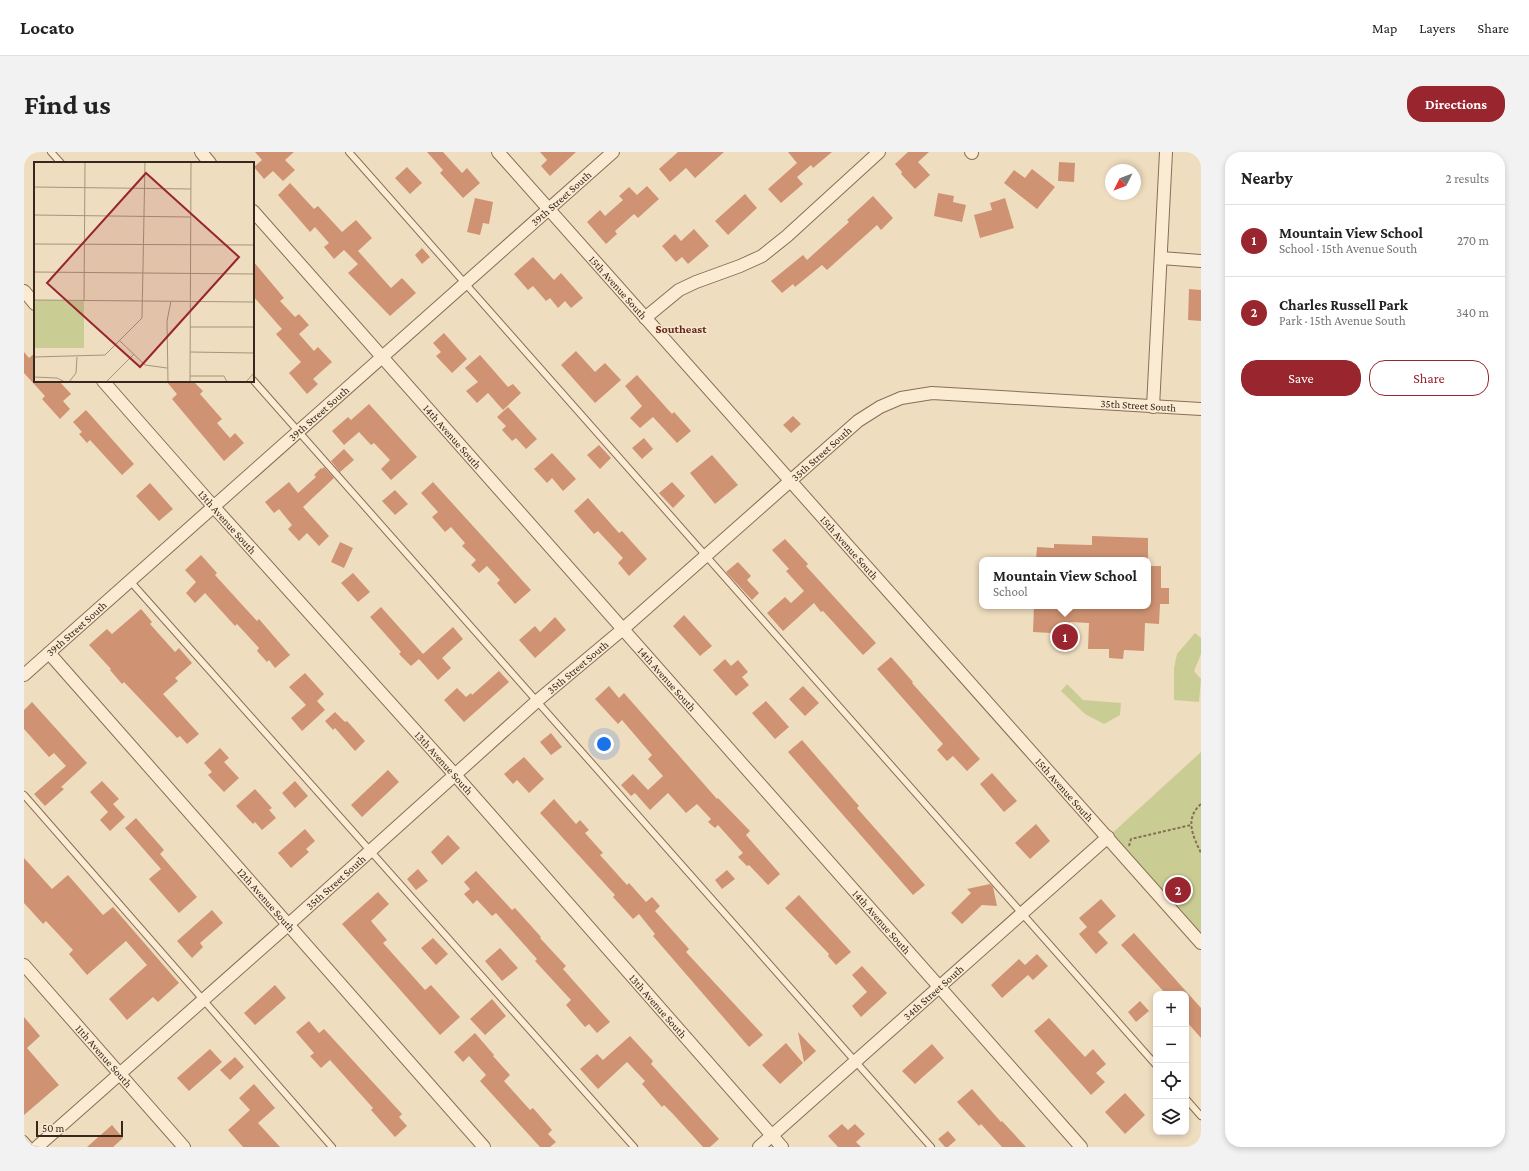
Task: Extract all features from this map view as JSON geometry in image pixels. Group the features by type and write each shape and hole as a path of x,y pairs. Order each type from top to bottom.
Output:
{"street":[{"path":"201,152 209,162"},
{"name":"15th Avenue South","path":"498,152 1201,943"},
{"name":"39th Street South","path":"24,675 613,152"},
{"path":"645,318 679,290 762,256 787,236 879,152"},
{"path":"1153,407 1166,152"},
{"name":"14th Avenue South","path":"254,212 1081,1147"},
{"path":"1161,258 1201,261"},
{"path":"24,291 34,303"},
{"name":"13th Avenue South","path":"104,382 213,506 456,776 782,1147"},
{"name":"35th Street South","path":"37,1147 456,776 537,701 623,629 858,421 880,407 901,398 932,394 1201,409"},
{"name":"12th Avenue South","path":"49,654 289,924 484,1147"},
{"name":"34th Street South","path":"759,1147 1108,837"},
{"name":"11th Avenue South","path":"24,965 184,1147"}],"lane":[{"path":"51,152 60,162"},
{"path":"349,152 1154,1063"},
{"path":"254,381 931,1147"},
{"path":"130,581 634,1147"},
{"path":"24,795 332,1147"},
{"path":"1189,1102 1201,1116"},
{"path":"24,1139 31,1147"}],"path":[{"path":"1201,804 1192,814 1191,825 1201,853"},
{"path":"1122,853 1130,845 1132,839 1191,825"}],"green space":[{"path":"1195,633 1201,638 1201,654 1194,671 1201,679 1199,702 1174,700 1174,668 1177,654"},
{"path":"1067,684 1083,700 1121,703 1120,715 1104,724 1085,714 1061,691"},
{"path":"1201,752 1201,942 1108,837"}],"building":[{"path":"255,152 294,152 285,160 295,170 283,181 273,171 264,179 254,167 262,160"},
{"path":"427,152 443,152 462,173 467,168 480,183 463,198 440,173 443,170"},
{"path":"540,152 576,152 550,176 541,166 547,160"},
{"path":"678,152 724,152 695,178 686,168 670,182 659,169"},
{"path":"788,152 832,152 813,168 811,165 797,177 803,184 781,203 768,189 797,163"},
{"path":"908,152 929,152 918,162 930,175 915,189 901,174 902,172 895,164"},
{"path":"1059,162 1075,163 1074,182 1058,181"},
{"path":"407,167 422,183 410,194 395,178"},
{"path":"1032,169 1055,187 1037,209 1004,183 1014,170 1025,178"},
{"path":"290,183 314,209 318,206 342,232 356,220 372,238 358,251 391,288 402,278 416,293 390,316 348,273 358,264 344,250 334,259 324,247 329,243 315,227 310,232 278,195"},
{"path":"647,186 659,199 638,218 634,214 615,231 617,234 606,244 587,222 600,210 605,216 623,200 619,196 629,187 637,195"},
{"path":"938,193 954,196 953,202 966,205 962,222 934,216"},
{"path":"745,194 757,208 728,235 715,221"},
{"path":"873,196 893,218 881,230 877,225 827,270 822,265 795,287 793,284 782,293 771,281 803,255 807,260 849,222 847,220"},
{"path":"475,198 493,202 489,224 483,223 480,235 467,232"},
{"path":"1005,198 1014,228 980,238 974,215 992,210 990,203"},
{"path":"694,229 709,246 688,264 682,257 676,262 662,246 675,234 681,241"},
{"path":"422,248 430,257 422,264 415,255"},
{"path":"533,257 554,280 561,273 583,298 571,308 565,301 558,308 550,298 546,301 533,286 528,290 514,274"},
{"path":"254,262 284,298 280,301 295,317 299,314 309,325 299,334 314,351 318,347 332,362 313,379 318,384 307,394 289,373 301,362 276,334 282,329 254,297"},
{"path":"1189,289 1201,290 1201,321 1188,320"},
{"path":"444,333 467,359 452,373 436,356 441,352 433,343"},
{"path":"576,351 595,372 605,363 621,380 595,403 561,365"},
{"path":"24,352 29,358 34,354 34,382 60,382 71,394 63,401 70,409 60,419 42,399 45,396 24,373"},
{"path":"480,355 508,387 513,384 521,393 503,410 488,393 477,403 466,391 478,382 465,368"},
{"path":"637,375 672,414 674,412 691,431 677,443 653,417 640,428 630,418 642,406 625,386"},
{"path":"167,382 194,382 203,391 200,394 222,419 217,423 230,438 235,433 244,443 224,461 172,399 177,394"},
{"path":"369,404 417,457 391,480 381,469 390,460 374,443 371,445 359,432 344,445 332,431 348,417 351,420"},
{"path":"508,407 537,439 526,449 516,438 512,441 502,430 506,426 497,417"},
{"path":"86,410 134,464 122,475 90,440 87,443 79,434 82,432 73,422"},
{"path":"793,416 801,424 791,433 783,425"},
{"path":"644,438 653,449 642,459 632,448"},
{"path":"599,445 611,458 600,469 587,455"},
{"path":"344,449 354,460 340,472 331,461"},
{"path":"552,453 576,479 563,491 552,478 547,483 534,469"},
{"path":"712,455 738,485 715,504 690,473"},
{"path":"324,467 334,478 303,507 329,536 319,546 307,533 299,541 288,529 292,525 279,509 274,513 265,502 289,482 298,493 316,477 314,475 321,468 322,469"},
{"path":"433,482 531,590 515,604 497,583 500,580 487,566 479,573 471,565 476,560 462,546 465,543 451,527 445,532 432,517 438,512 421,493"},
{"path":"672,482 685,496 673,508 659,493"},
{"path":"150,483 173,509 159,521 136,496"},
{"path":"395,490 408,504 395,515 382,501"},
{"path":"588,498 619,533 622,531 647,559 629,576 618,563 623,558 598,531 594,534 574,511"},
{"path":"1092,536 1148,538 1148,557 1036,557 1037,547 1054,548 1054,544 1092,545"},
{"path":"785,539 808,564 806,566 876,643 863,655 814,603 783,631 767,613 785,597 791,603 804,591 786,571 789,569 772,550"},
{"path":"340,542 353,548 344,568 331,562"},
{"path":"201,555 217,573 215,575 257,621 259,619 290,655 275,668 269,660 267,662 257,651 259,648 237,624 235,626 205,593 195,603 186,593 196,582 185,570"},
{"path":"738,562 751,576 747,580 759,593 752,600 726,572"},
{"path":"1151,566 1161,566 1161,588 1169,588 1169,604 1160,604 1159,624 1145,623 1144,651 1124,650 1123,659 1109,658 1109,649 1088,649 1089,623 1070,622 1070,634 1033,632 1034,609 1151,609"},
{"path":"353,573 370,592 358,602 341,583"},
{"path":"381,607 423,654 453,627 463,639 442,658 451,668 438,680 419,659 411,666 399,654 401,652 370,617"},
{"path":"141,609 152,622 150,624 175,652 179,648 192,663 175,678 178,681 163,694 199,734 187,744 180,736 177,738 124,682 122,684 110,670 111,669 89,645 107,629 112,634"},
{"path":"684,615 712,646 700,656 673,626"},
{"path":"555,617 566,630 535,658 519,640 535,626 540,632"},
{"path":"891,657 913,682 912,683 980,759 967,771 953,756 947,761 937,750 943,744 877,669"},
{"path":"725,659 731,666 738,660 748,672 742,677 749,685 736,696 713,670"},
{"path":"499,671 509,682 464,722 444,700 457,688 466,697 471,693 472,695"},
{"path":"305,673 324,694 317,701 325,710 302,731 291,718 306,705 289,687"},
{"path":"609,686 619,698 624,693 717,799 718,798 750,831 746,835 780,874 768,885 749,865 747,866 738,857 743,853 718,825 715,828 708,822 711,819 697,804 686,813 668,793 650,810 635,793 631,796 621,785 633,774 648,790 663,776 648,759 652,755 622,720 618,724 595,699"},
{"path":"803,686 819,703 805,716 789,699"},
{"path":"766,701 789,727 775,739 752,713"},
{"path":"32,702 87,763 61,787 64,789 45,806 34,794 66,766 54,753 49,757 24,729 24,710"},
{"path":"335,712 345,722 347,721 365,741 355,751 335,728 333,730 325,721"},
{"path":"551,733 562,747 551,755 540,742"},
{"path":"802,740 859,806 857,808 925,885 913,895 788,752"},
{"path":"220,748 229,758 224,762 239,778 224,792 208,775 212,772 204,763"},
{"path":"524,757 544,779 529,793 517,780 513,784 504,774"},
{"path":"388,770 399,782 362,817 351,805"},
{"path":"992,773 1017,801 1004,812 980,784"},
{"path":"102,781 119,799 113,804 125,817 110,831 100,820 108,812 90,792"},
{"path":"295,781 308,796 295,808 282,793"},
{"path":"255,789 272,808 269,810 276,818 262,830 255,822 253,824 236,806"},
{"path":"554,799 576,824 580,820 589,830 585,833 603,853 600,855 627,885 629,883 646,902 652,897 660,906 655,911 689,949 686,952 763,1035 749,1047 653,936 655,934 639,914 633,919 613,897 615,895 540,813"},
{"path":"136,818 164,850 160,854 197,897 179,913 149,879 161,869 125,828"},
{"path":"1036,824 1050,841 1030,859 1015,843"},
{"path":"305,829 315,841 306,849 309,852 291,868 278,853"},
{"path":"448,835 460,848 442,865 431,852"},
{"path":"24,858 52,889 68,875 103,915 113,907 179,983 158,1002 153,997 127,1020 109,999 147,965 126,941 87,975 69,954 73,950 46,921 43,924 24,903"},
{"path":"418,869 428,881 416,890 407,879"},
{"path":"727,870 735,879 722,889 715,880"},
{"path":"476,871 512,910 515,908 541,937 540,938 566,966 563,969 610,1022 597,1033 589,1024 585,1027 566,1005 571,1000 535,961 537,959 496,913 492,916 477,900 473,904 464,894 470,889 464,882"},
{"path":"990,884 993,887 997,906 982,905 962,924 951,913 971,893 967,889"},
{"path":"378,892 389,904 371,921 387,940 383,943 425,990 431,985 460,1017 440,1035 342,924"},
{"path":"799,895 851,952 836,965 828,956 829,954 785,908"},
{"path":"1101,899 1116,916 1098,932 1108,943 1096,954 1079,934 1087,927 1079,918"},
{"path":"212,910 223,923 200,943 203,947 192,958 177,941"},
{"path":"1134,933 1186,991 1163,991 1121,945"},
{"path":"433,938 448,954 436,965 421,948"},
{"path":"500,948 518,968 502,981 485,961"},
{"path":"1037,954 1048,966 1033,980 1028,975 1002,998 991,985 1019,959 1025,965"},
{"path":"862,966 887,993 861,1017 852,1006 867,992 852,975"},
{"path":"275,985 286,998 255,1025 244,1013"},
{"path":"1189,995 1201,1008 1201,1038 1189,1024"},
{"path":"492,999 506,1016 485,1035 470,1019"},
{"path":"1140,1001 1149,1011 1136,1022 1128,1012"},
{"path":"24,1017 40,1036 27,1048 59,1085 24,1115"},
{"path":"1049,1018 1085,1057 1093,1049 1106,1064 1096,1073 1105,1082 1091,1095 1034,1031"},
{"path":"309,1021 319,1033 324,1029 402,1114 399,1117 407,1126 395,1137 371,1110 373,1108 330,1060 321,1068 310,1056 314,1053 296,1032"},
{"path":"798,1032 816,1051 804,1062"},
{"path":"475,1033 510,1075 504,1081 530,1110 533,1108 552,1130 548,1134 556,1142 550,1147 540,1147 480,1081 486,1075 469,1056 463,1062 454,1052"},
{"path":"630,1036 653,1061 651,1064 719,1139 710,1147 703,1147 664,1105 662,1107 642,1084 645,1081 627,1062 598,1089 580,1069 597,1054 603,1060"},
{"path":"786,1043 803,1063 780,1084 762,1065"},
{"path":"932,1044 944,1058 915,1084 902,1071"},
{"path":"210,1049 222,1062 189,1091 177,1078"},
{"path":"235,1057 244,1067 230,1080 220,1070"},
{"path":"254,1084 275,1108 258,1123 280,1147 243,1147 228,1130 250,1110 239,1098"},
{"path":"972,1089 1001,1122 1002,1121 1026,1147 1002,1147 981,1124 979,1126 957,1102"},
{"path":"1125,1093 1145,1115 1125,1134 1105,1112"},
{"path":"842,1124 848,1130 855,1124 865,1134 856,1142 861,1147 838,1147 828,1136"},
{"path":"112,1125 123,1138 113,1147 87,1147"},
{"path":"948,1131 956,1140 948,1147 945,1147 938,1139"}],"place":[{"name":"Mountain View School","path":"1065,637"},
{"name":"Charles Russell Park","path":"1178,890"}],"district":[{"name":"Southeast","path":"681,329"}]}
